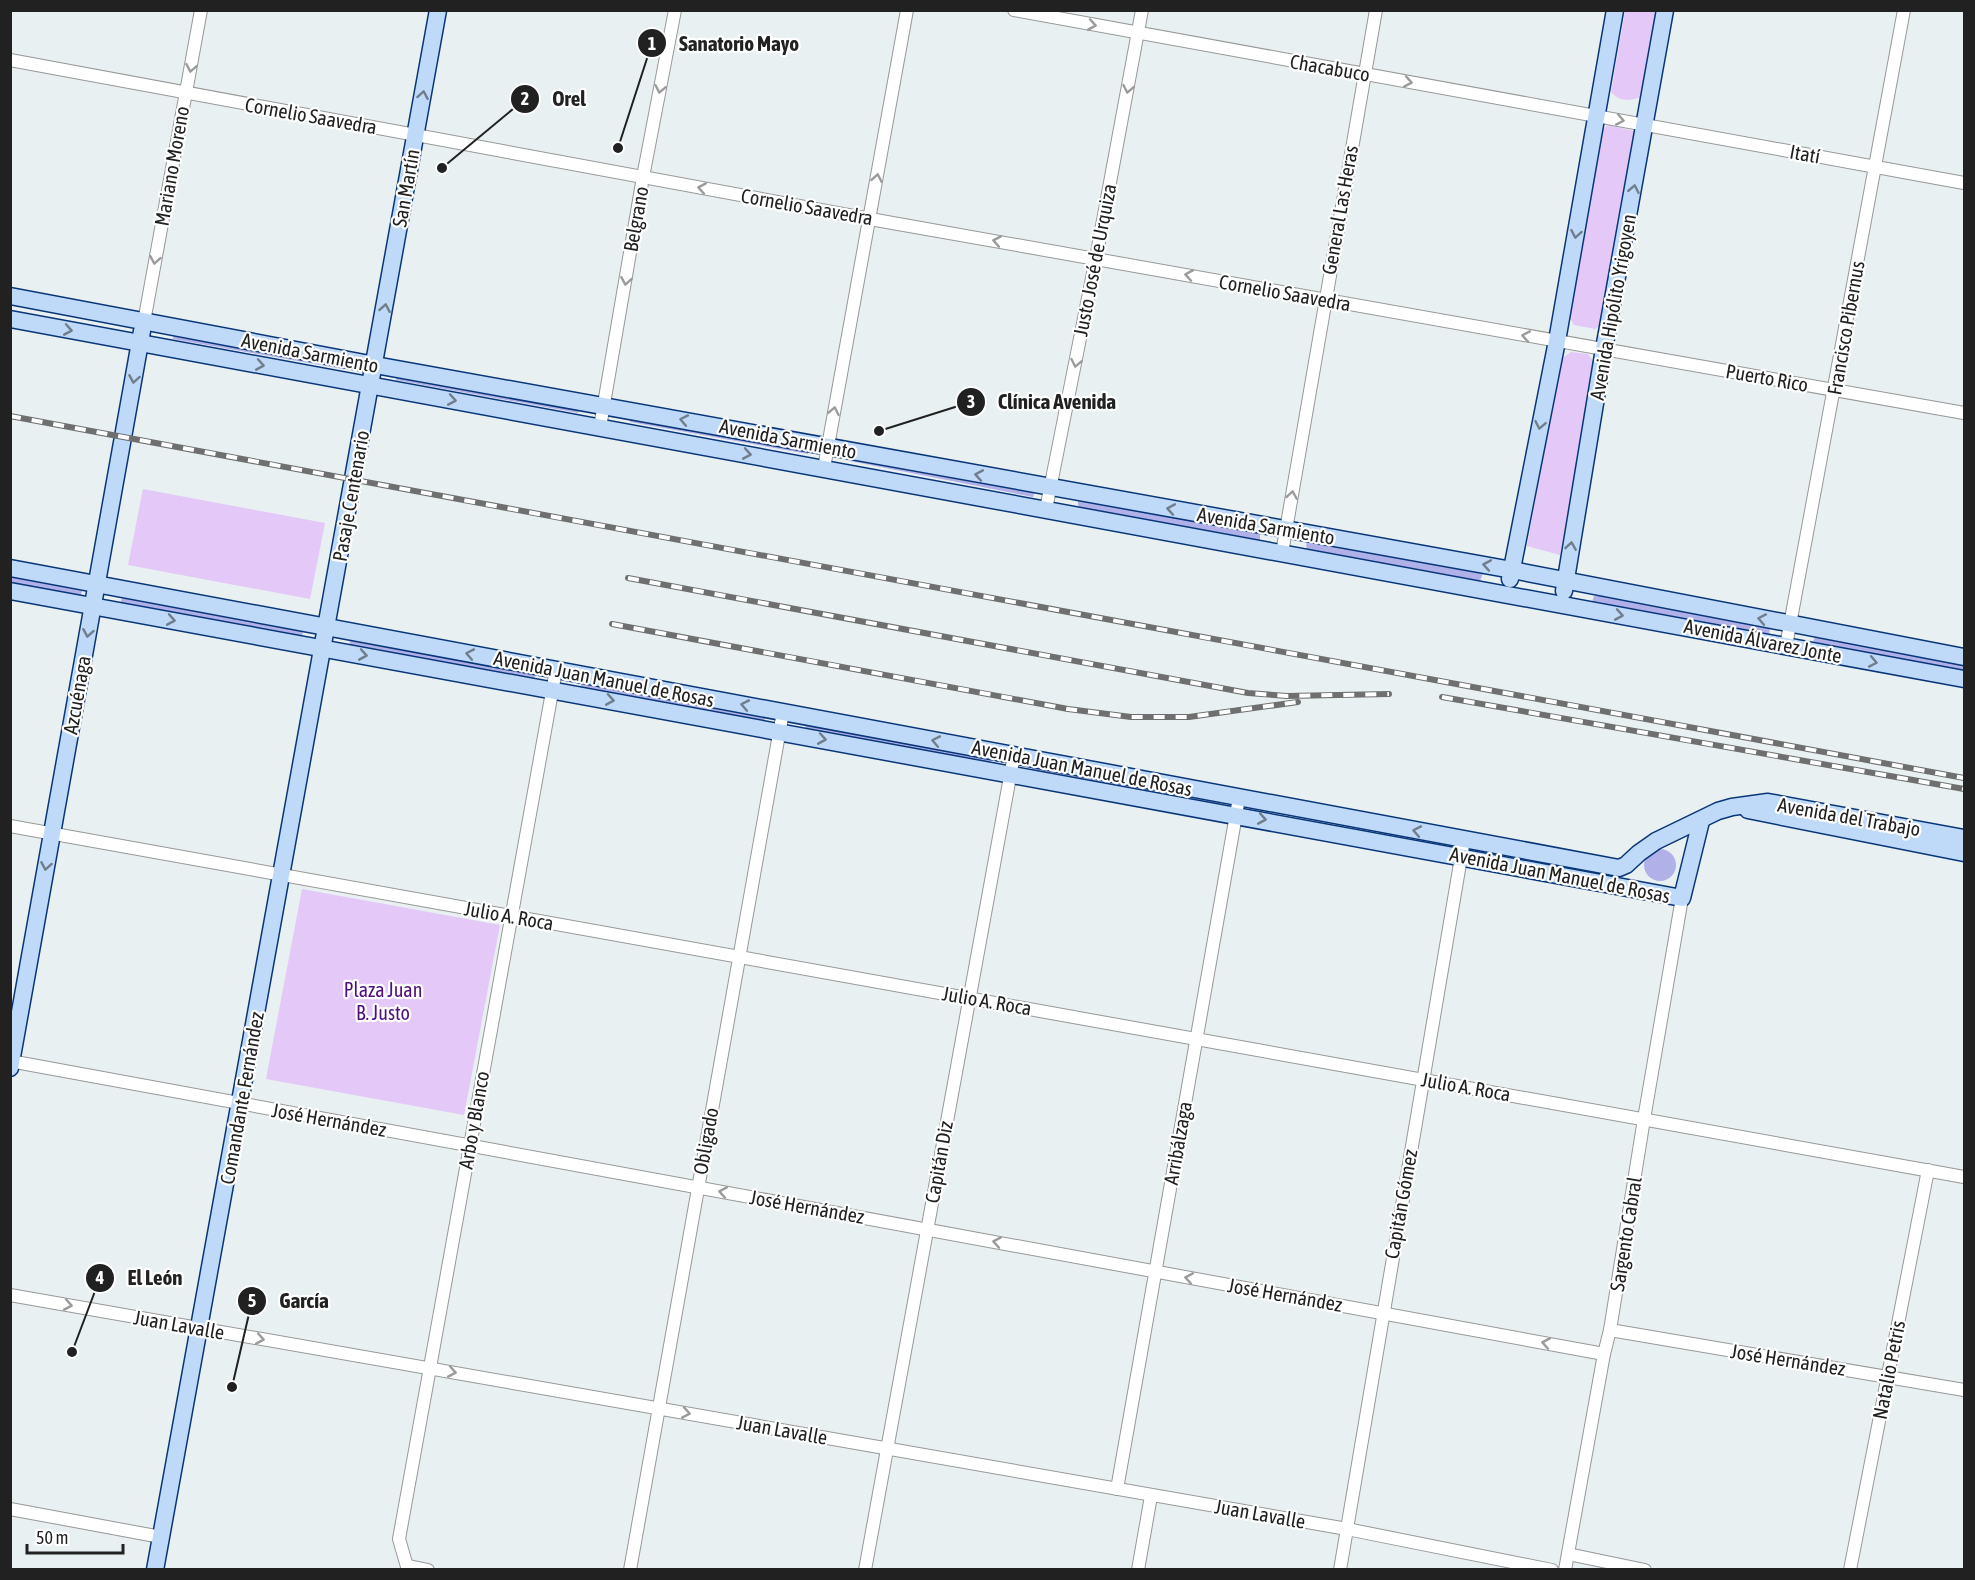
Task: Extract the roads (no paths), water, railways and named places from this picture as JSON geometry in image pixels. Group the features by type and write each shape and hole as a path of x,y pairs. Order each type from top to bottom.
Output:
{"main road":[{"name":"San Martín","path":"375,365 438,10"},
{"path":"1507,594 1557,341 1615,10"},
{"name":"Avenida Hipólito Yrigoyen","path":"1562,604 1604,349 1665,10"},
{"name":"Avenida Sarmiento","path":"10,296 375,365 1565,581"},
{"name":"Avenida Sarmiento","path":"10,319 1562,604"},
{"name":"Azcuénaga","path":"11,1063 144,322"},
{"name":"Pasaje Centenario","path":"327,627 375,365"},
{"name":"Avenida Juan Manuel de Rosas","path":"10,568 1239,798 1682,898 1701,820"},
{"name":"Avenida Álvarez Jonte","path":"1565,581 1965,657"},
{"name":"Avenida Juan Manuel de Rosas","path":"10,591 1236,815 1463,848 1619,868 1656,841 1701,820"},
{"name":"Avenida Álvarez Jonte","path":"1562,604 1965,679"},
{"name":"Comandante Fernández","path":"155,1569 327,627"},
{"name":"Avenida del Trabajo","path":"1701,820 1732,807 1768,802 1965,838"},
{"path":"1732,807 1965,853"},
{"path":"1656,841 1675,843 1684,847 1692,857"},
{"path":"1626,865 1627,878 1634,889"}],"street":[{"name":"Mariano Moreno","path":"144,322 201,10"},
{"name":"Belgrano","path":"600,427 643,177 675,10"},
{"path":"824,468 907,10"},
{"name":"Chacabuco","path":"1014,10 1646,125"},
{"name":"Justo José de Urquiza","path":"1046,509 1142,10"},
{"name":"General Las Heras","path":"1282,553 1376,10"},
{"name":"Francisco Pibernus","path":"1786,645 1904,10"},
{"name":"Cornelio Saavedra","path":"10,60 870,219 1604,349"},
{"name":"Itatí","path":"1646,125 1965,183"},
{"name":"Puerto Rico","path":"1604,349 1965,413"},
{"name":"Arbo y Blanco","path":"408,1568 399,1539 556,670"},
{"name":"Obligado","path":"630,1569 783,712"},
{"name":"Capitán Diz","path":"865,1569 1014,755"},
{"name":"Arribálzaga","path":"1117,1489 1239,798"},
{"name":"Julio A. Roca","path":"10,826 1965,1177"},
{"name":"Capitán Gómez","path":"1340,1569 1463,848"},
{"name":"Sargento Cabral","path":"1565,1569 1610,1330 1682,898"},
{"name":"José Hernández","path":"11,1063 241,1103 1604,1354"},
{"name":"Natalio Petris","path":"1850,1569 1928,1170"},
{"name":"Juan Lavalle","path":"10,1295 1347,1529 1552,1569"},
{"name":"José Hernández","path":"1610,1330 1965,1390"},
{"path":"1138,1569 1151,1496"},
{"path":"10,1509 161,1537"},
{"path":"1568,1554 1645,1569"},
{"path":"408,1568 428,1569"}],"railway":[{"path":"10,416 1964,778"},
{"path":"628,578 1248,693 1287,696 1389,694"},
{"path":"612,624 1068,709 1131,717 1189,717 1298,702"},
{"path":"1442,697 1964,789"}],"place":[{"name":"Sanatorio Mayo","path":"618,148"},
{"name":"Orel","path":"442,168"},
{"name":"Clínica Avenida","path":"879,431"},
{"name":"El León","path":"72,1352"},
{"name":"García","path":"232,1387"}],"park label":[{"name":"Plaza Juan B. Justo","path":"383,1002"}]}
